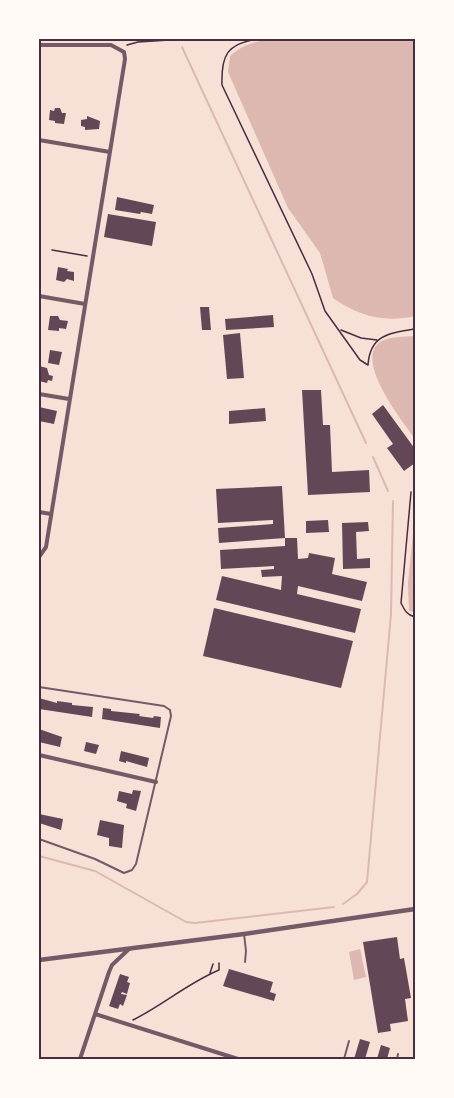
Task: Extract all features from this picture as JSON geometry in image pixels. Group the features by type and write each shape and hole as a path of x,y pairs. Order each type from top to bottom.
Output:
{"street":[{"path":"39,45 111,45 124,52 125,59 46,548 39,557"},
{"path":"39,140 110,152"},
{"path":"39,296 85,304"},
{"path":"39,394 69,399"},
{"path":"39,512 51,514"},
{"path":"39,755 156,782"},
{"path":"39,960 415,909"},
{"path":"80,1059 112,965 131,948"},
{"path":"95,1014 238,1059"}],"lane":[{"path":"39,687 167,708 171,716 136,864 132,870 124,873 59,845 39,839"},
{"path":"244,934 245,962"},
{"path":"344,1059 349,1041"},
{"path":"396,1059 398,1054"}],"path":[{"path":"124,52 128,44 185,39"},
{"path":"257,39 242,42 230,51 225,59 222,85 304,255 325,311 368,365 369,352 383,336 415,329"},
{"path":"52,250 94,257"},
{"path":"340,330 361,338 378,340"},
{"path":"411,492 402,603 409,616 415,617"},
{"path":"130,1025 131,1021 145,1015 179,991 209,973 219,970 219,963"},
{"path":"209,973 213,964"}],"shaded area":[{"path":"270,39 415,39 415,316 393,319 372,316 352,309 333,298 320,253 288,208 228,72 230,56 235,52 249,44"},
{"path":"415,336 415,439 382,390 372,361 374,349 385,339"},
{"path":"415,514 415,612 409,611 408,583"},
{"path":"360,949 366,977 354,980 349,952"}],"building":[{"path":"55,108 60,108 62,113 66,113 64,124 49,120 50,110 54,111"},
{"path":"87,116 100,121 99,129 85,130 85,127 81,126 81,120 87,119"},
{"path":"117,197 154,205 152,214 115,210"},
{"path":"108,214 156,222 152,246 104,237"},
{"path":"58,267 74,272 74,281 56,280"},
{"path":"200,307 209,307 211,330 202,330"},
{"path":"273,315 274,327 226,330 225,319"},
{"path":"50,316 58,316 60,320 68,321 66,329 48,330"},
{"path":"240,333 244,378 227,379 223,335"},
{"path":"50,350 62,352 59,365 48,363"},
{"path":"39,366 47,368 49,375 53,376 52,381 48,380 47,383 39,381"},
{"path":"302,390 321,390 323,425 330,425 332,472 369,470 370,492 308,495"},
{"path":"383,405 415,449 415,463 404,471 387,448 393,444 372,414"},
{"path":"39,407 57,411 54,424 39,421"},
{"path":"265,408 266,421 229,424 229,411"},
{"path":"282,486 285,538 219,543 218,528 273,524 273,520 218,523 216,489"},
{"path":"328,520 329,532 306,533 306,521"},
{"path":"368,522 369,531 356,532 357,559 370,558 370,568 343,569 342,523"},
{"path":"285,538 297,538 298,559 308,558 309,553 335,558 332,574 367,582 362,601 298,586 297,594 361,609 355,633 216,600 222,576 281,590 282,576 262,577 261,570 274,569 274,566 221,569 220,550 285,546"},
{"path":"214,608 353,641 341,688 203,656"},
{"path":"39,698 57,703 57,701 93,707 92,717 39,709"},
{"path":"103,708 140,714 139,716 161,717 160,728 102,719"},
{"path":"39,729 62,737 60,747 39,742"},
{"path":"86,742 99,745 96,754 84,751"},
{"path":"121,751 149,758 147,767 119,761"},
{"path":"133,790 141,791 136,811 126,808 127,804 117,801 119,791 132,794"},
{"path":"39,814 63,819 61,830 39,823"},
{"path":"100,820 124,825 122,848 109,846 109,838 97,835"},
{"path":"397,937 400,959 404,958 411,998 405,999 408,1021 390,1024 391,1031 378,1033 363,942"},
{"path":"229,969 273,982 270,992 276,994 274,1001 223,986"},
{"path":"120,974 129,977 127,982 130,983 127,994 122,992 121,994 127,995 123,1006 120,1004 118,1009 109,1006"},
{"path":"360,1039 370,1042 365,1059 354,1059"},
{"path":"381,1045 390,1048 387,1059 377,1059"}],"waterway":[{"path":"182,47 366,443"},
{"path":"373,457 388,491"},
{"path":"343,904 357,894 367,882 391,614 393,501"},
{"path":"39,856 95,871 186,922 195,923 334,907"}]}
